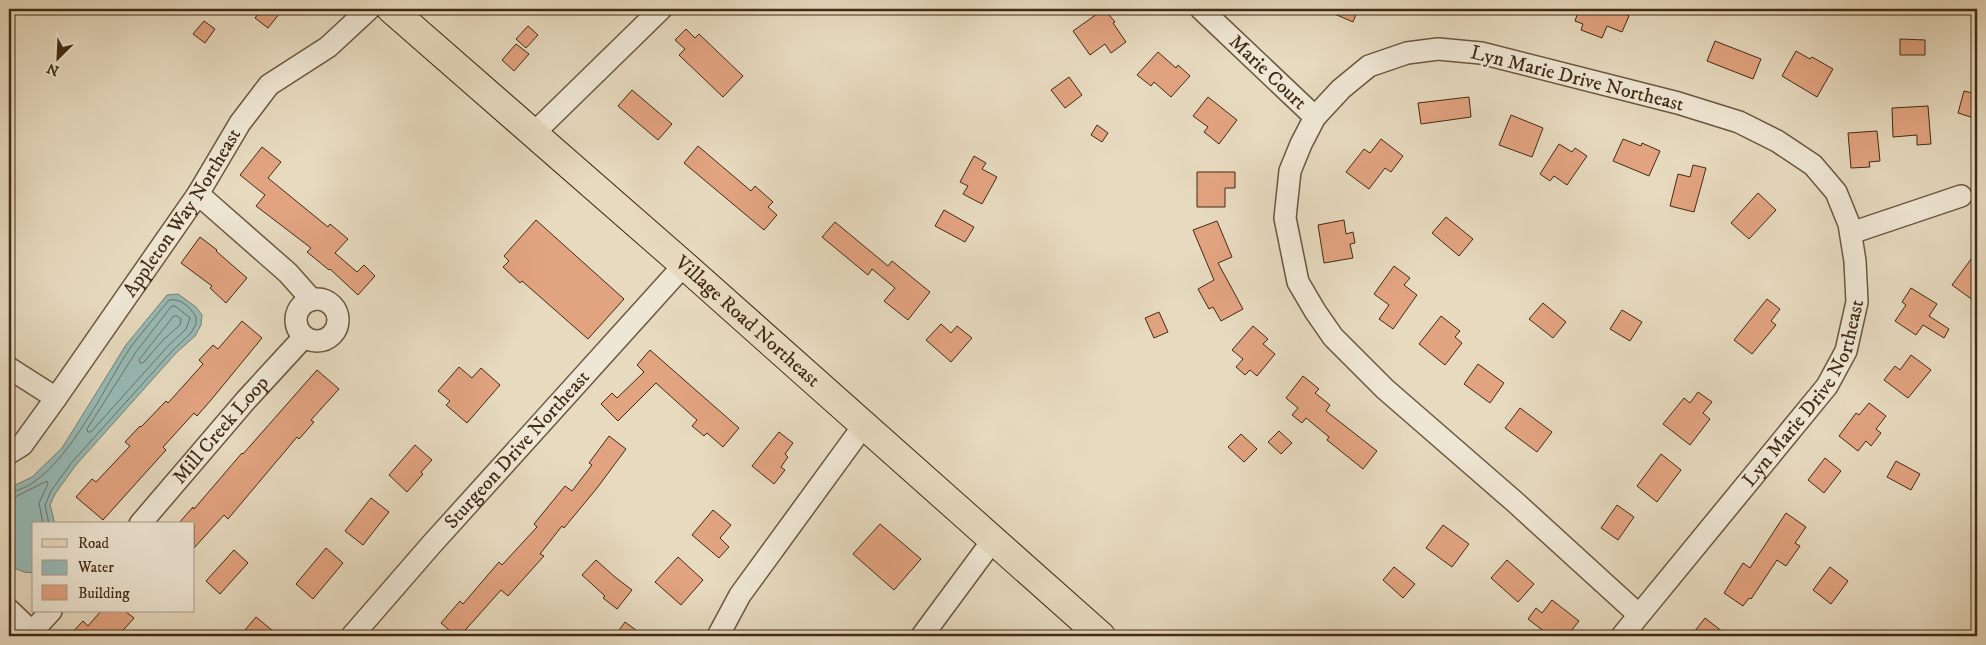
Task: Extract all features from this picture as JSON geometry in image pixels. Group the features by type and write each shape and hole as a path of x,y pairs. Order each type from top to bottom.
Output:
{"main road":[{"name":"Village Road Northeast","path":"391,9 684,265 1101,636"}],"street":[{"name":"Appleton Way Northeast","path":"56,398 198,194 240,124 269,85 328,47 369,9"},
{"path":"534,133 661,9"},
{"name":"Marie Court","path":"1201,9 1315,117"},
{"name":"Lyn Marie Drive Northeast","path":"1438,49 1481,53 1678,103 1739,122 1777,141 1813,165 1836,192 1851,232 1855,261 1857,302 1846,351 1827,386 1639,615 1515,502 1385,389 1333,337 1298,282 1285,218 1290,171 1301,144 1315,117 1340,89 1369,66 1407,53 1438,49"},
{"path":"198,194 288,273 312,300"},
{"path":"1851,232 1961,196"},
{"name":"Sturgeon Drive Northeast","path":"352,636 431,545 684,265"},
{"path":"319,299 329,302 334,307 339,323 333,336 325,340 311,341 304,337 298,329 296,322 297,313 301,307 312,300 319,299"},
{"name":"Mill Creek Loop","path":"142,522 246,400 304,337"},
{"path":"9,368 56,398 22,445 9,453"},
{"path":"718,636 740,595 864,425"},
{"path":"922,636 993,540"},
{"path":"9,610 30,634 50,612"},
{"path":"1622,636 1639,615"}],"water":[{"path":"178,294 196,307 202,315 201,325 195,336 176,353 76,465 55,494 50,505 54,522 32,522 32,573 24,572 9,566 9,488 32,477 62,448 126,345 167,295"}],"building":[{"path":"262,9 283,9 268,28 255,18"},
{"path":"1104,9 1115,22 1113,23 1126,42 1111,53 1105,44 1090,55 1073,31"},
{"path":"1323,9 1358,9 1353,22"},
{"path":"1579,9 1612,9 1629,16 1622,32 1607,26 1602,38 1581,30 1583,24 1575,21"},
{"path":"204,21 215,29 205,43 193,34"},
{"path":"528,26 538,35 526,48 516,39"},
{"path":"686,29 695,38 699,34 743,76 723,97 679,55 685,49 675,40"},
{"path":"1900,39 1925,40 1925,55 1900,55"},
{"path":"1715,41 1761,59 1753,79 1707,61"},
{"path":"516,44 529,54 514,71 502,60"},
{"path":"1796,51 1810,59 1812,57 1833,69 1817,97 1782,76"},
{"path":"1158,52 1176,68 1178,65 1190,76 1171,97 1154,82 1151,86 1137,75"},
{"path":"1069,77 1082,95 1065,108 1051,90"},
{"path":"632,90 672,124 658,140 618,106"},
{"path":"1964,91 1977,94 1977,119 1958,113"},
{"path":"1208,97 1237,120 1219,144 1204,132 1208,127 1193,116"},
{"path":"1469,97 1471,117 1421,124 1418,103"},
{"path":"1928,106 1931,144 1917,145 1917,135 1893,137 1892,108"},
{"path":"1511,115 1543,128 1532,157 1499,145"},
{"path":"1097,125 1108,133 1102,142 1091,135"},
{"path":"1877,131 1880,161 1869,162 1870,167 1851,168 1848,133"},
{"path":"1381,139 1403,156 1391,172 1385,168 1369,189 1346,172 1364,149 1370,153"},
{"path":"1623,139 1641,146 1642,143 1660,151 1649,176 1613,161"},
{"path":"1559,144 1572,152 1575,148 1587,156 1567,185 1554,176 1550,181 1540,174"},
{"path":"698,146 751,191 755,186 773,202 768,207 777,215 764,230 684,163"},
{"path":"262,147 281,162 268,178 328,227 330,224 348,239 335,253 357,272 364,265 375,276 358,295 330,269 307,252 311,248 256,206 265,195 240,175"},
{"path":"974,156 986,163 982,169 997,177 982,204 963,194 968,186 960,182"},
{"path":"1693,165 1706,168 1694,212 1670,206 1678,174 1690,177"},
{"path":"1197,172 1235,172 1235,188 1225,188 1225,207 1197,207"},
{"path":"1758,193 1776,210 1749,239 1731,223"},
{"path":"944,210 974,227 965,242 935,226"},
{"path":"1446,217 1473,239 1459,256 1432,233"},
{"path":"536,220 624,299 588,339 522,281 520,283 503,267 509,261 504,256"},
{"path":"1344,220 1346,234 1353,232 1355,243 1350,244 1353,258 1324,263 1318,225"},
{"path":"1217,221 1232,257 1218,263 1243,309 1221,321 1213,307 1209,309 1198,289 1214,280 1193,230"},
{"path":"835,222 888,266 892,261 930,292 908,320 884,301 895,288 872,269 868,275 822,237"},
{"path":"200,237 247,278 226,303 210,288 212,286 181,263"},
{"path":"1977,251 1977,303 1952,285"},
{"path":"1394,266 1410,278 1404,285 1417,295 1393,329 1379,319 1389,305 1374,294"},
{"path":"1911,288 1937,304 1929,316 1949,329 1944,338 1923,325 1916,335 1895,321 1906,305 1902,302"},
{"path":"1767,299 1780,309 1771,321 1776,325 1752,354 1734,340"},
{"path":"1543,303 1566,322 1553,338 1529,319"},
{"path":"1622,310 1642,322 1630,341 1610,329"},
{"path":"1159,312 1168,332 1154,338 1145,318"},
{"path":"1441,316 1460,331 1455,337 1462,343 1445,365 1419,344"},
{"path":"242,321 262,338 197,416 194,413 163,447 166,450 103,520 76,497 92,479 96,482 130,446 125,442 166,401 168,403 203,364 199,360 213,345 218,349"},
{"path":"941,324 951,333 957,326 972,338 951,362 926,340"},
{"path":"1253,326 1268,339 1263,344 1275,354 1257,376 1250,370 1245,375 1236,367 1243,359 1232,350"},
{"path":"650,350 739,428 723,447 707,433 704,436 692,426 697,420 656,383 618,421 601,404 612,393 617,398 644,372 637,365"},
{"path":"1911,355 1931,370 1908,398 1884,380 1895,366 1900,370"},
{"path":"1478,364 1504,383 1490,403 1464,384"},
{"path":"459,367 472,378 481,368 500,385 467,423 446,405 450,401 438,391"},
{"path":"317,370 339,389 311,420 314,422 299,439 297,437 228,519 224,515 195,547 195,522 180,522 193,507 194,509"},
{"path":"1303,376 1319,389 1315,393 1330,405 1326,411 1377,451 1363,469 1327,440 1329,437 1306,418 1302,423 1292,415 1298,408 1286,398"},
{"path":"1698,392 1712,402 1703,413 1710,419 1690,445 1663,424 1684,398 1690,403"},
{"path":"1869,403 1886,416 1876,429 1881,433 1871,446 1866,441 1858,451 1839,436 1856,413 1859,415"},
{"path":"1520,408 1552,432 1537,452 1505,428"},
{"path":"1279,431 1292,443 1281,454 1268,442"},
{"path":"779,432 793,443 785,454 788,457 781,467 785,470 774,484 752,466"},
{"path":"1241,434 1257,449 1244,462 1228,447"},
{"path":"609,436 626,449 597,488 564,528 562,526 540,554 544,556 508,596 501,590 460,636 456,636 441,623 460,601 463,604 499,562 502,565 537,527 534,524 565,486 572,491 592,465 589,463"},
{"path":"415,445 432,460 421,472 423,474 407,492 389,475"},
{"path":"1661,454 1681,470 1657,502 1637,486"},
{"path":"1825,458 1841,471 1824,493 1808,480"},
{"path":"1896,461 1920,474 1911,490 1887,477"},
{"path":"371,498 389,512 363,545 345,531"},
{"path":"1617,505 1634,517 1618,540 1601,528"},
{"path":"713,510 731,525 720,538 729,547 719,558 692,535"},
{"path":"1786,513 1806,527 1795,543 1800,546 1786,566 1777,560 1751,599 1749,598 1743,606 1724,593 1743,563 1750,568"},
{"path":"880,524 921,559 894,590 853,554"},
{"path":"1443,525 1469,544 1452,567 1426,548"},
{"path":"326,548 343,563 313,599 296,584"},
{"path":"234,550 248,563 220,594 206,581"},
{"path":"678,557 703,580 681,605 655,582"},
{"path":"596,560 632,590 617,609 603,598 605,596 582,575"},
{"path":"1507,560 1534,584 1518,602 1491,578"},
{"path":"1394,567 1415,584 1403,598 1383,580"},
{"path":"1830,567 1848,581 1831,604 1813,590"},
{"path":"1552,600 1579,621 1567,636 1550,636 1528,619 1536,608 1542,613"},
{"path":"100,612 126,612 134,618 118,636 69,636 83,621 88,626"},
{"path":"256,617 279,636 240,636"},
{"path":"1705,618 1728,636 1691,636"},
{"path":"625,622 644,636 615,636"}]}
